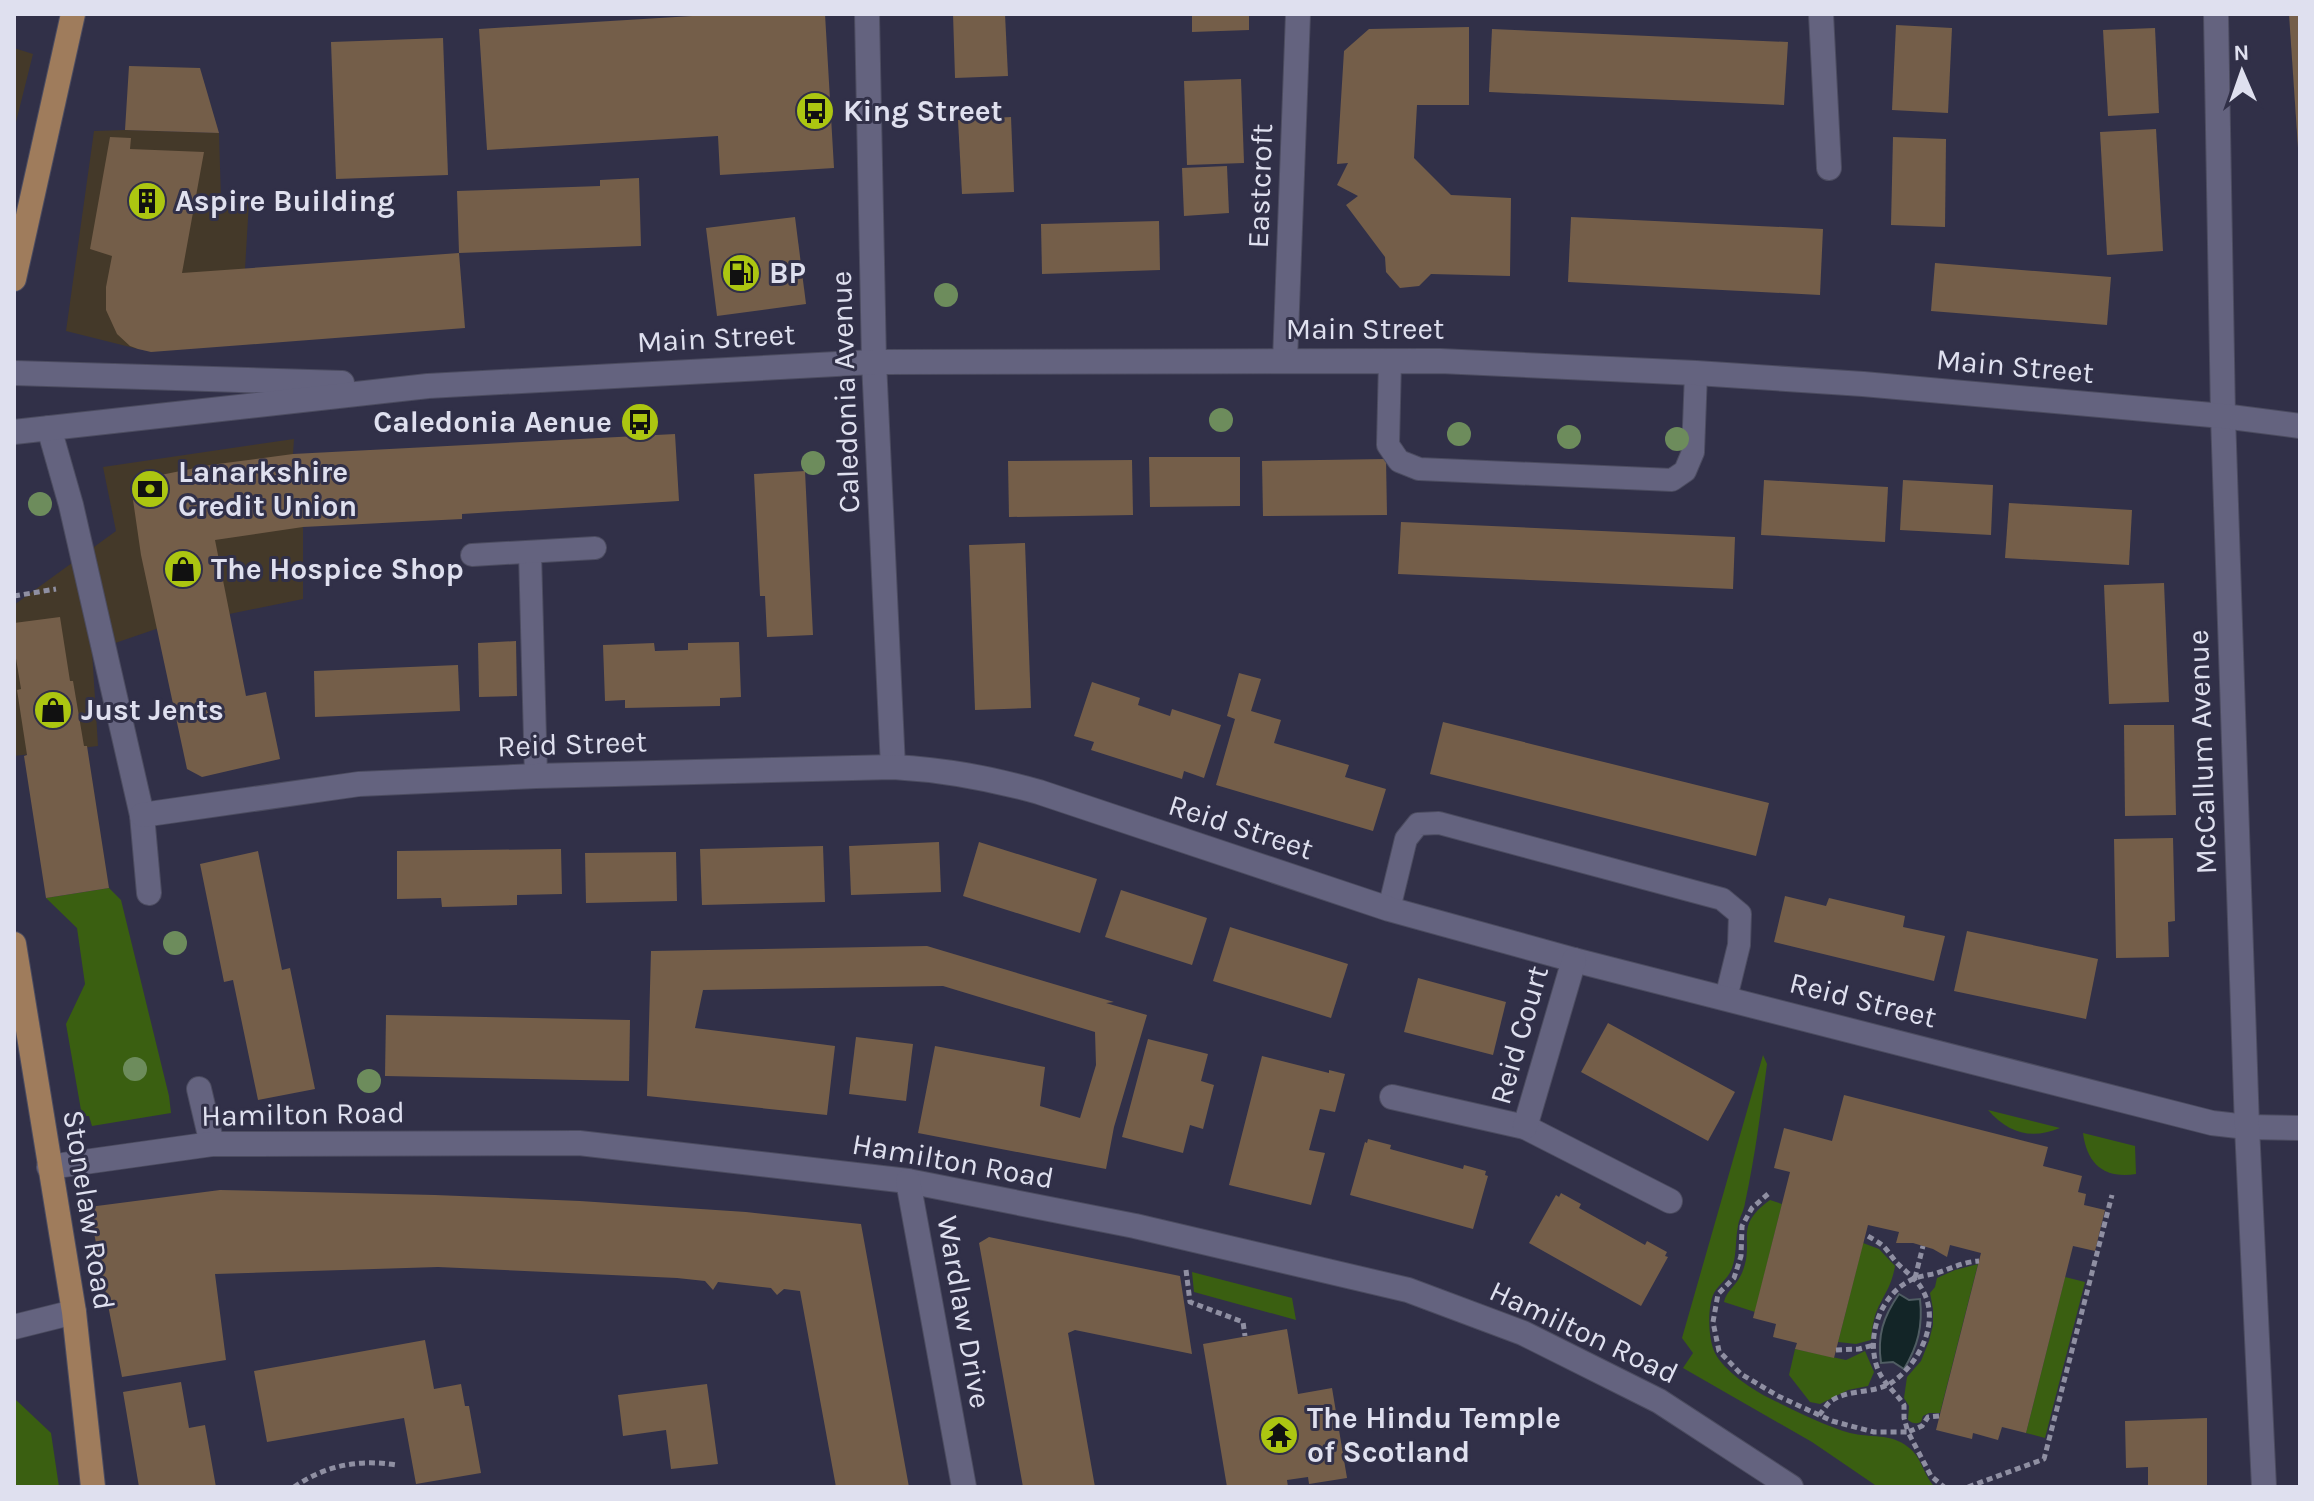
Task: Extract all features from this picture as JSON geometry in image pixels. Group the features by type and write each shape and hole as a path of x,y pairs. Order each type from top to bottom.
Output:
{"main road":[{"path":"14,279 73,14"},
{"name":"Stonelaw Road","path":"14,944 74,1312 93,1487"}],"street":[{"name":"Caledonia Avenue","path":"867,14 874,362 893,767"},
{"name":"Eastcroft","path":"1285,361 1298,14"},
{"path":"1821,14 1829,168"},
{"name":"McCallum Avenue","path":"2216,14 2223,416 2247,1127 2264,1487"},
{"name":"Main Street","path":"14,432 428,386 874,362 1440,361 1863,384 2223,416 2300,426"},
{"name":"Main Street","path":"14,373 428,386"},
{"path":"49,428 90,584 142,815 149,893"},
{"name":"Reid Street","path":"142,815 359,784 893,767 940,770 1039,792 1389,909 1574,960 2212,1123 2300,1128"},
{"name":"Reid Court","path":"1525,1127 1574,960"},
{"path":"199,1089 212,1144"},
{"name":"Reid Court","path":"1392,1097 1525,1127 1670,1201"},
{"name":"Hamilton Road","path":"49,1167 212,1144 579,1143 908,1181 1135,1226 1408,1290 1523,1333 1659,1401 1791,1487"},
{"name":"Wardlaw Drive","path":"908,1181 964,1487"},
{"path":"14,1327 74,1312"}],"lane":[{"path":"1390,361 1388,445 1399,461 1419,469 1672,480 1685,471 1693,452 1696,373"},
{"path":"472,555 595,548"},
{"path":"530,553 536,776"},
{"path":"1389,909 1406,839 1418,824 1439,823 1722,899 1740,914 1739,945 1726,998"}],"path":[{"path":"14,596 90,584"},
{"path":"1768,1194 1752,1208 1742,1226 1741,1256 1734,1278 1718,1294 1713,1322 1719,1351 1741,1374 1778,1396 1819,1415 1874,1432 1908,1432 1922,1426 1928,1417 1939,1416"},
{"path":"1968,1487 2044,1459 2112,1195"},
{"path":"1819,1415 1832,1400 1887,1385 1907,1371 1919,1354 1927,1333 1925,1294 1915,1278 1882,1245 1866,1235"},
{"path":"1182,1238 1190,1302 1243,1322 1245,1336"},
{"path":"1915,1278 1923,1246"},
{"path":"1944,1487 1931,1476 1908,1432 1904,1405 1877,1368 1874,1345 1877,1323 1885,1304 1898,1288 1915,1278 1963,1262 1979,1261"},
{"path":"1836,1350 1874,1345"},
{"path":"294,1487 308,1477 333,1467 376,1462 397,1465"}],"shaded area":[{"path":"14,48 33,54 14,130"},
{"name":"Aspire Building","path":"94,131 219,133 221,201 249,202 245,269 251,344 138,349 66,331"},
{"path":"294,439 293,454 303,527 303,599 156,629 92,651 98,746 14,756 14,605 116,531 103,467"},
{"path":"1899,1294 1909,1300 1920,1299 1921,1309 1918,1336 1904,1369 1893,1362 1881,1363 1880,1353 1882,1327"}],"green space":[{"path":"109,888 121,900 171,1113 92,1126 89,1116 82,1116 66,1024 85,984 77,928 46,898"},
{"path":"1763,1055 1767,1064 1760,1116 1749,1186 1738,1226 1734,1263 1714,1293 1710,1306 1710,1332 1715,1353 1740,1379 1790,1408 1850,1433 1901,1443 1913,1451 1935,1487 1878,1487 1812,1442 1683,1368 1693,1353 1682,1338"},
{"path":"1988,1110 2060,1128 2030,1134 2021,1132 2004,1124"},
{"path":"2083,1133 2135,1146 2136,1174 2115,1174 2099,1167 2088,1153"},
{"path":"1770,1200 1782,1204 1755,1312 1724,1302 1745,1263 1751,1219"},
{"path":"1863,1243 1879,1249 1895,1266 1894,1272 1875,1316 1871,1340 1856,1344 1838,1342"},
{"path":"1978,1264 1940,1413 1929,1413 1923,1416 1921,1422 1911,1422 1908,1420 1909,1406 1904,1398 1907,1377 1921,1361 1929,1341 1933,1325 1930,1293 1937,1278"},
{"path":"1192,1272 1292,1298 1296,1320 1194,1292"},
{"path":"2065,1277 2085,1282 2045,1438 2026,1433"},
{"path":"1795,1349 1846,1360 1865,1351 1874,1372 1868,1386 1848,1390 1820,1404 1810,1402 1789,1375"},
{"path":"16,1400 51,1433 59,1487 14,1487"}],"building":[{"path":"725,14 825,14 834,168 720,175 718,136 487,150 479,29"},
{"path":"953,14 1005,14 1008,76 955,78"},
{"path":"1192,14 1249,14 1249,30 1192,32"},
{"path":"2289,14 2300,14 2300,148 2298,148"},
{"path":"1896,25 1952,28 1948,113 1892,110"},
{"path":"1469,27 1469,105 1417,105 1414,158 1451,195 1511,198 1510,276 1431,274 1419,286 1400,288 1386,272 1385,257 1346,205 1358,196 1337,185 1348,163 1337,164 1344,51 1369,29"},
{"path":"2155,28 2159,113 2108,116 2103,30"},
{"path":"1492,29 1788,42 1784,105 1489,92"},
{"path":"443,38 448,175 336,179 331,42"},
{"path":"129,66 200,68 219,133 125,130"},
{"path":"1241,79 1244,163 1187,165 1184,81"},
{"path":"1011,117 1014,192 962,194 958,120"},
{"path":"2156,129 2163,251 2107,255 2100,132"},
{"path":"110,137 131,138 130,149 204,152 182,273 459,253 465,328 151,352 130,346 117,334 106,310 106,287 112,256 90,249"},
{"path":"1893,137 1946,139 1945,227 1891,225"},
{"path":"1227,166 1229,213 1184,216 1182,168"},
{"path":"639,178 641,246 459,253 457,191 600,186 600,180"},
{"path":"795,217 806,304 717,316 706,228"},
{"path":"1571,217 1823,229 1820,295 1568,282"},
{"path":"1159,221 1160,270 1042,274 1041,224"},
{"path":"1935,263 2111,277 2107,325 1931,311"},
{"path":"675,434 679,501 462,514 462,519 303,527 215,540 246,696 266,692 280,759 202,777 187,769 141,555 132,493 141,479 210,465 293,454"},
{"path":"1149,457 1240,457 1240,506 1150,507"},
{"path":"1386,459 1387,515 1263,516 1262,461"},
{"path":"1132,460 1133,515 1009,517 1008,461"},
{"path":"805,471 813,635 767,637 765,596 760,596 754,474"},
{"path":"1764,480 1888,487 1885,542 1761,535"},
{"path":"1903,480 1993,485 1991,535 1900,530"},
{"path":"2009,503 2132,510 2129,565 2005,558"},
{"path":"1401,522 1735,537 1733,589 1398,574"},
{"path":"1025,543 1031,708 975,710 969,545"},
{"path":"2164,583 2169,702 2109,704 2104,585"},
{"path":"60,617 70,681 73,681 84,746 87,746 109,888 46,898 24,756 27,755 17,690 21,689 14,646 14,623"},
{"path":"516,641 517,696 479,697 478,643"},
{"path":"739,642 741,697 720,698 720,706 625,708 625,700 605,701 603,645 654,643 655,651 688,650 688,643"},
{"path":"458,665 460,711 315,717 314,671"},
{"path":"1239,673 1261,679 1251,711 1281,720 1274,743 1349,765 1345,777 1386,789 1373,831 1216,785 1235,719 1227,716"},
{"path":"1092,682 1140,698 1138,705 1170,716 1172,709 1221,725 1204,778 1184,771 1182,779 1091,750 1094,742 1074,736"},
{"path":"1443,722 1769,803 1756,856 1430,774"},
{"path":"2124,725 2174,725 2176,815 2125,816"},
{"path":"2173,838 2175,921 2168,922 2169,957 2116,958 2114,839"},
{"path":"939,842 941,892 851,895 849,846"},
{"path":"979,842 1097,879 1080,933 963,896"},
{"path":"823,846 825,902 702,905 700,849"},
{"path":"561,849 562,894 517,895 517,905 442,907 441,898 397,899 397,851"},
{"path":"258,851 282,970 290,968 315,1089 258,1100 233,980 224,982 200,864"},
{"path":"676,852 677,901 586,903 585,853"},
{"path":"1121,890 1207,918 1192,965 1105,937"},
{"path":"1785,896 1826,906 1829,898 1905,916 1903,927 1945,936 1934,981 1774,942"},
{"path":"1230,927 1348,964 1331,1018 1213,981"},
{"path":"1967,931 2098,959 2086,1019 1954,991"},
{"path":"927,946 1114,1002 1106,1003 1147,1015 1114,1127 1106,1169 918,1133 935,1046 1045,1067 1040,1106 1080,1118 1096,1065 1095,1032 943,986 703,990 695,1028 835,1046 827,1115 647,1096 651,951"},
{"path":"1418,978 1506,1002 1493,1055 1404,1032"},
{"path":"386,1015 630,1020 629,1081 385,1076"},
{"path":"1608,1023 1735,1092 1708,1141 1581,1072"},
{"path":"856,1037 913,1044 906,1101 849,1094"},
{"path":"1148,1039 1208,1054 1201,1081 1214,1085 1203,1129 1190,1125 1183,1153 1122,1137"},
{"path":"1262,1056 1329,1073 1329,1070 1345,1074 1335,1112 1320,1109 1309,1150 1325,1153 1311,1205 1229,1185"},
{"path":"1844,1095 2048,1147 2043,1166 2082,1176 2078,1192 2086,1194 2084,1205 2105,1210 2095,1251 2073,1246 2026,1433 2002,1427 1998,1440 1973,1433 1972,1439 1936,1430 1981,1253 1950,1245 1947,1257 1913,1243 1896,1243 1899,1232 1868,1225 1834,1358 1795,1349 1797,1343 1773,1337 1776,1324 1753,1318 1790,1172 1774,1168 1784,1128 1832,1141"},
{"path":"1368,1139 1391,1145 1390,1149 1463,1169 1464,1165 1486,1171 1485,1175 1488,1176 1473,1229 1350,1195"},
{"path":"220,1190 580,1201 746,1212 861,1224 909,1487 836,1487 800,1291 784,1289 777,1295 771,1288 718,1282 713,1290 705,1281 677,1278 438,1267 215,1274 226,1360 122,1377 89,1207"},
{"path":"1561,1193 1581,1204 1579,1208 1645,1245 1647,1241 1667,1252 1665,1256 1668,1257 1641,1306 1529,1243 1556,1195 1559,1197"},
{"path":"989,1237 1180,1276 1192,1354 1075,1330 1068,1333 1095,1487 1023,1487 979,1243"},
{"name":"The Hindu Temple of Scotland","path":"1287,1329 1298,1394 1332,1388 1347,1478 1309,1484 1308,1477 1287,1480 1288,1487 1227,1487 1203,1344"},
{"path":"425,1340 434,1389 461,1384 465,1406 469,1406 481,1473 416,1484 404,1418 267,1442 254,1371"},
{"path":"181,1382 189,1428 205,1425 216,1487 139,1487 123,1392"},
{"path":"707,1384 718,1464 671,1469 666,1430 623,1436 618,1395"},
{"path":"2207,1418 2207,1485 2152,1487 2148,1485 2148,1467 2126,1468 2125,1421"}],"place":[{"name":"King Street","path":"815,111"},
{"name":"Aspire Building","path":"147,201"},
{"name":"BP","path":"741,273"},
{"name":"Caledonia Aenue","path":"640,422"},
{"name":"Lanarkshire Credit Union","path":"150,489"},
{"name":"The Hospice Shop","path":"183,569"},
{"name":"Just Jents","path":"53,710"},
{"name":"The Hindu Temple of Scotland","path":"1279,1435"}]}
